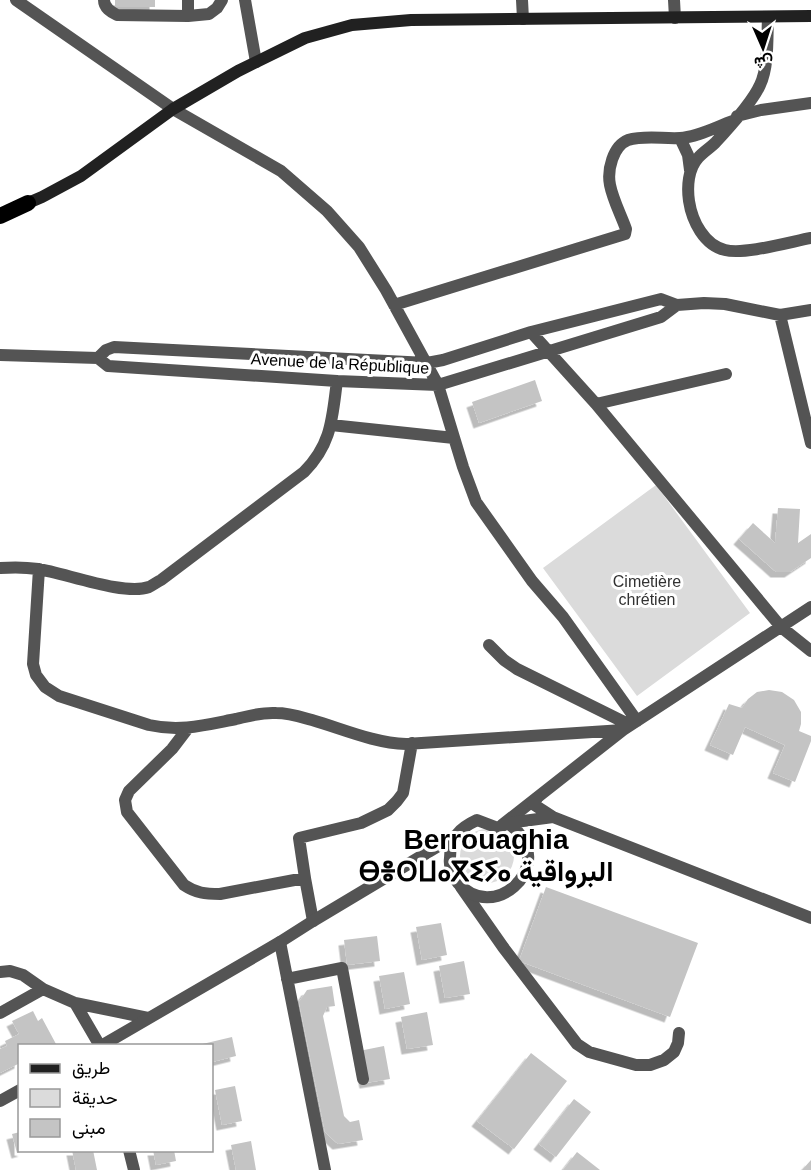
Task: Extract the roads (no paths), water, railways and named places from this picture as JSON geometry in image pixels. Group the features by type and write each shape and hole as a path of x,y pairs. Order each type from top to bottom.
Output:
{"highway":[{"path":"1,214 28,203"}],"main road":[{"path":"28,203 81,176 173,109 238,71 305,38 352,25 411,20 811,16"}],"street":[{"path":"16,0 173,109 281,171 327,211 359,247 438,385 476,502 532,581 563,617 630,725"},
{"path":"104,0 109,11 117,15 188,16 209,14 222,0"},
{"path":"188,0 188,16"},
{"path":"245,0 256,62"},
{"path":"522,0 523,19"},
{"path":"674,0 675,18"},
{"path":"690,170 697,158 715,143 760,87 764,76 768,17"},
{"path":"394,305 625,234 626,229 610,183 614,154 618,147 627,141 642,138 691,136 761,110 811,103"},
{"path":"680,138 688,155 690,170 688,193 691,212 700,232 713,246 726,251 741,251 811,238"},
{"name":"Avenue de la République","path":"98,358 106,350 114,347 427,363 531,332 661,299 677,305 725,304 780,315 811,310"},
{"name":"Avenue de la République","path":"0,355 98,358 108,366 337,381 438,385 661,317 677,305"},
{"path":"780,315 811,443"},
{"path":"531,332 596,404 781,627 811,651"},
{"path":"596,404 726,374"},
{"path":"0,568 39,569 132,590 147,588 161,580 303,472 320,453 331,425 337,381"},
{"path":"331,425 454,438"},
{"path":"39,569 33,664 36,675 45,687 59,696 149,726 188,728 260,714 277,713 296,716 389,743 412,743 630,725"},
{"path":"503,825 630,725 811,607"},
{"path":"489,645 517,669 630,725"},
{"path":"188,728 172,749 129,791 125,800 127,812 134,821 184,885 194,891 220,894 305,878"},
{"path":"312,921 299,838 361,823 388,810 403,793 412,743"},
{"path":"537,798 533,804 553,817 811,918"},
{"path":"503,825 553,817"},
{"path":"103,1044 280,942 455,836 465,826 477,820 503,825 518,832 526,843 528,865 523,878 514,888 502,895 476,896 464,889 454,878"},
{"path":"455,836 450,848 449,866 454,878 577,1044 589,1052 636,1065 650,1065 664,1060 674,1052 679,1033"},
{"path":"280,942 325,1170"},
{"path":"0,959 5,971 23,975 43,989 75,1003 148,1018"},
{"path":"287,979 342,968 363,1078"},
{"path":"0,1013 43,989"},
{"path":"75,1003 99,1044"},
{"path":"0,1101 18,1091"},
{"path":"130,1152 134,1170"}],"district":[{"name":"Berrouaghia ⴱⴻⵔⵡⴰⴳⵉⵢⴰ البرواقية","path":"486,855"}],"park label":[{"name":"Cimetière chrétien","path":"647,590"}]}
